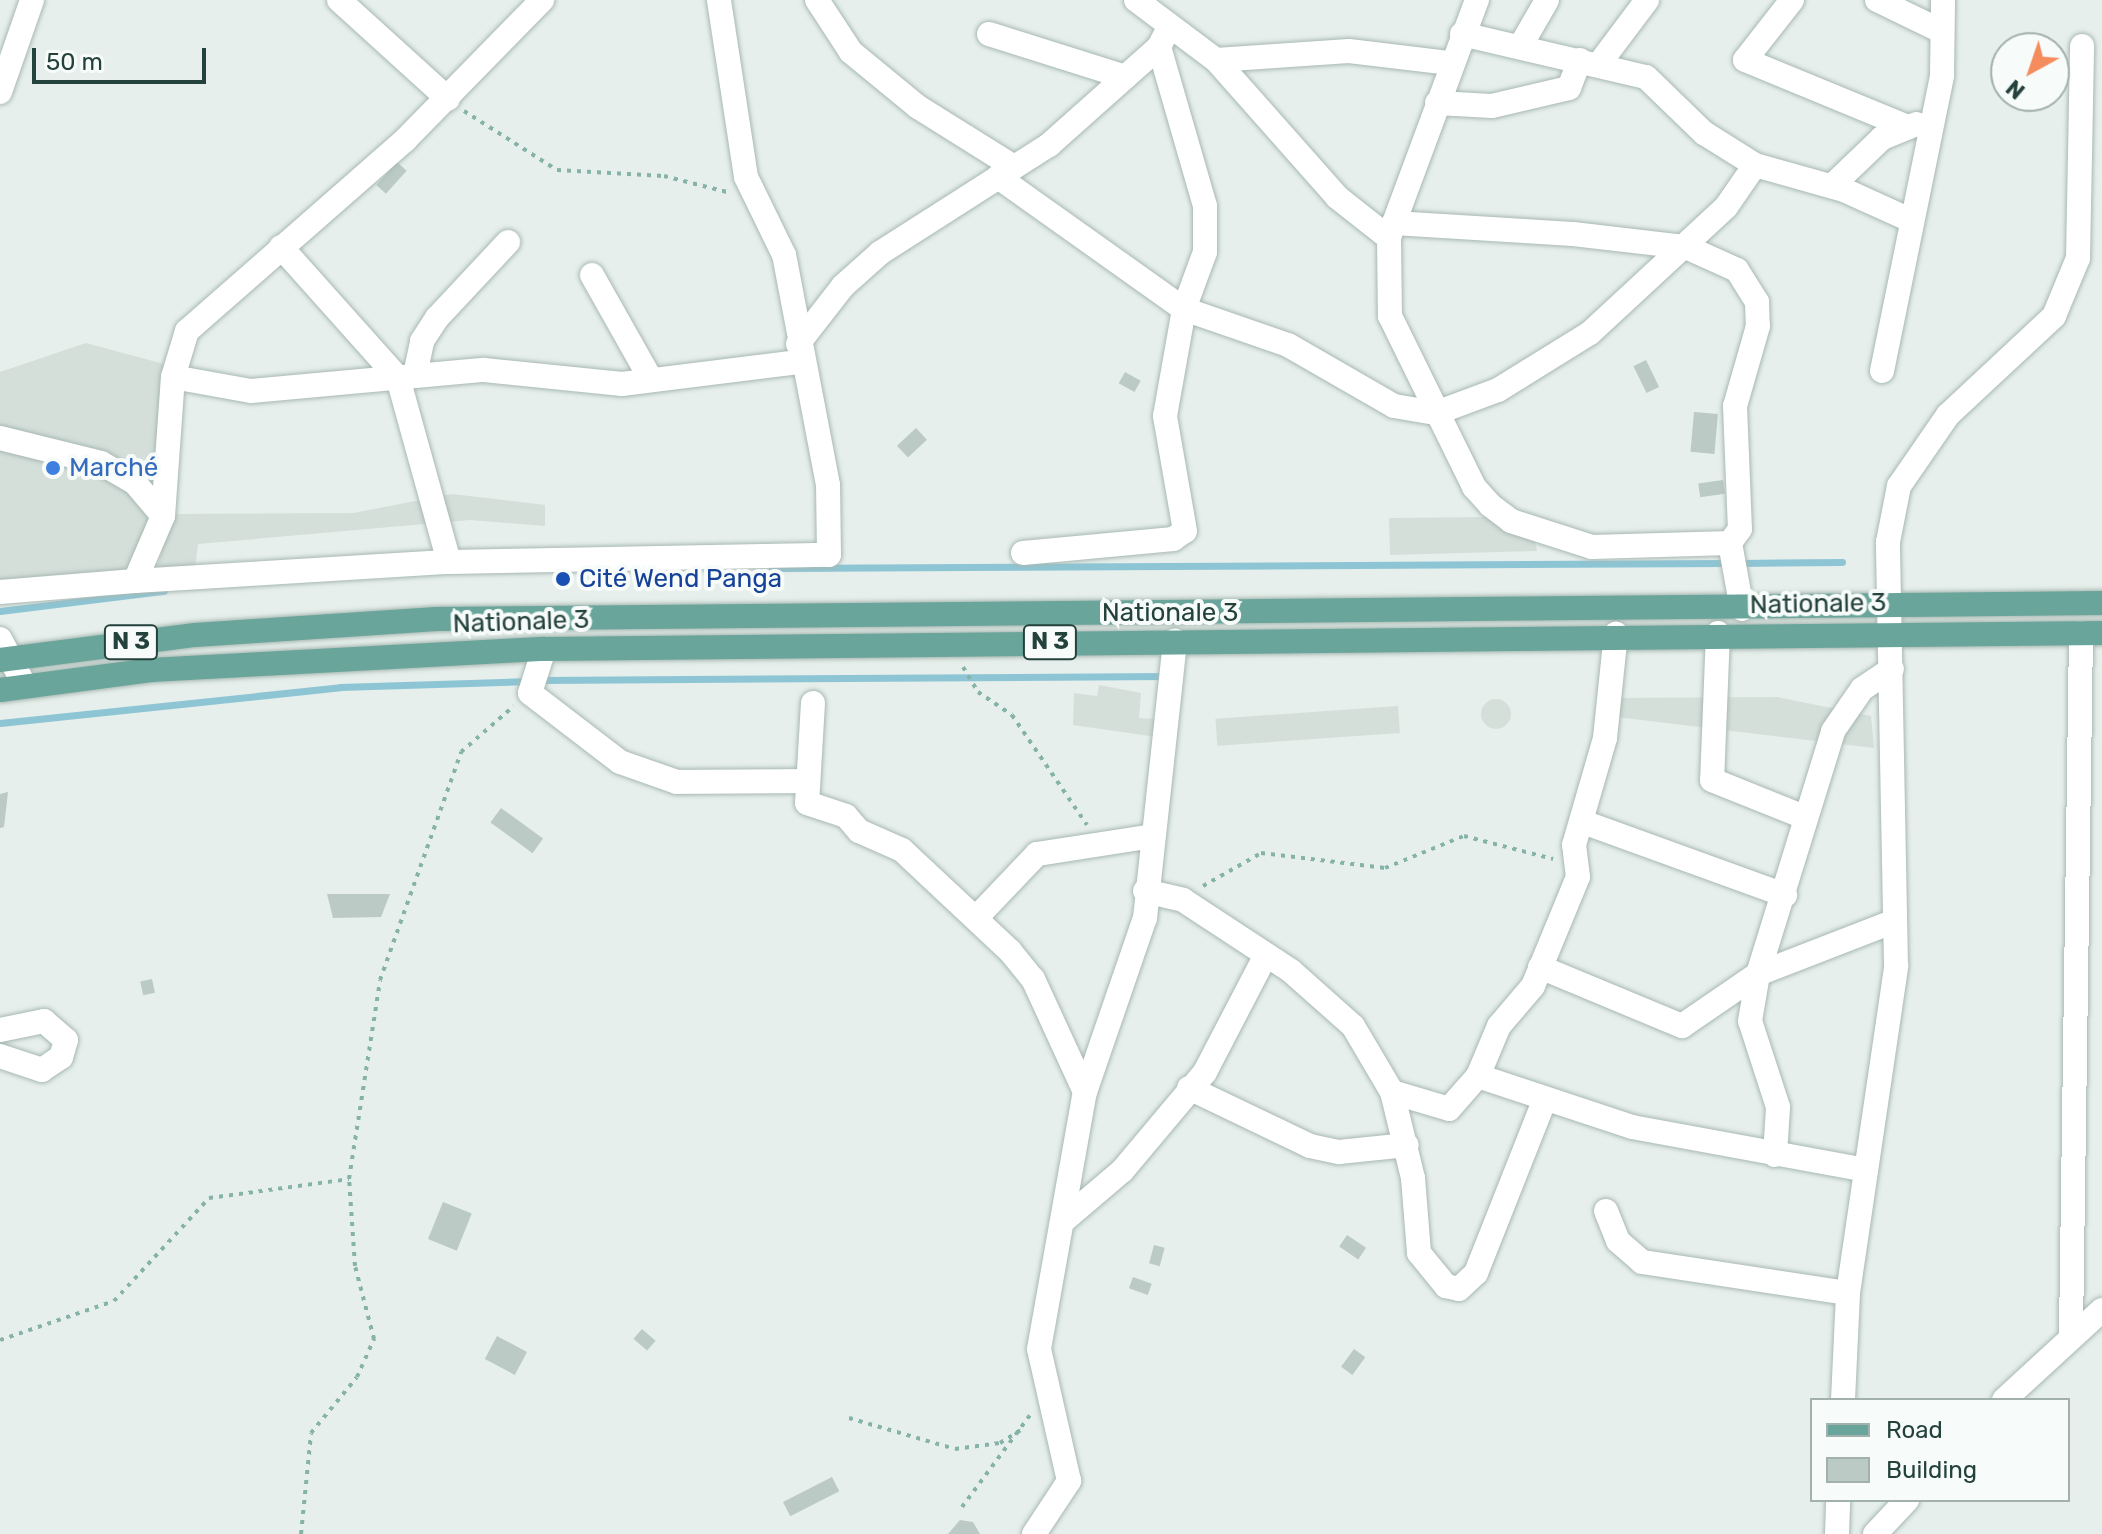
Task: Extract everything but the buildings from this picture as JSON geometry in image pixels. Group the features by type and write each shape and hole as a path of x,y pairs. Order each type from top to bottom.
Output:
{"main road":[{"name":"N 3","path":"2,653 436,619 1742,609 2102,603"},
{"name":"Nationale 3","path":"0,690 151,670 544,649 1891,631 2091,633"}],"street":[{"path":"0,92 32,0"},
{"path":"339,0 448,99"},
{"path":"135,581 163,516 173,377 187,331 448,99 542,0"},
{"path":"0,592 449,562 829,555 828,485 798,353 784,255 754,195 719,0"},
{"path":"817,0 851,52 1184,309 1288,345 1394,406 1436,413 1539,367 1686,247 1755,165"},
{"path":"1023,553 1173,539 1185,531 1165,416 1184,309 1205,252 1205,206 1164,37 1136,0"},
{"path":"1476,0 1450,63 1392,230 1390,316 1474,487 1504,518 1592,547 1730,543"},
{"path":"1520,47 1547,0"},
{"path":"1437,103 1492,106 1569,88 1647,0"},
{"path":"1792,0 1745,60 1903,125 1930,122"},
{"path":"1877,0 1941,31"},
{"path":"1882,371 1908,219 1942,75 1943,0"},
{"path":"989,34 1125,77"},
{"path":"1462,34 1646,77 1704,133 1755,165 1832,186 1908,219"},
{"path":"1164,37 1216,60 1337,197 1392,230 1686,247 1737,270 1757,302 1758,326 1735,406 1740,529 1730,543 1742,609"},
{"path":"173,377 251,391 484,370 607,384 798,353 843,286 880,253 1071,128 1164,37"},
{"path":"1843,1398 1848,1293 1891,1016 1892,669 1888,542 1899,486 1948,415 2054,316 2078,258 2082,46"},
{"path":"1216,60 1349,51 1450,63"},
{"path":"1832,186 1903,125"},
{"path":"406,376 437,318 508,242"},
{"path":"281,247 406,376 449,562"},
{"path":"592,275 650,378"},
{"path":"0,438 101,463 135,483 163,516"},
{"path":"1718,633 1712,780 1804,817"},
{"path":"2071,1332 2091,633"},
{"path":"1392,1092 1449,1109 1478,1076 1499,1026 1540,967 1578,877 1575,865 1583,822 1605,738 1616,634"},
{"path":"1034,1534 1069,1481 1039,1358 1085,1092 1139,946 1175,641"},
{"path":"544,649 530,693 603,752 677,782 805,781"},
{"path":"2,653 25,686"},
{"path":"1775,1155 1778,1107 1750,1021 1758,974 1785,895 1804,817 1840,716 1892,669"},
{"path":"813,703 805,781 808,804 893,844 977,917 1033,979 1085,1092"},
{"path":"1583,822 1785,895"},
{"path":"977,917 1023,862 1058,848 1102,846 1153,836"},
{"path":"1145,891 1183,900 1266,955 1353,1026 1392,1092 1407,1145 1419,1253 1446,1286 1459,1289 1476,1273 1544,1101"},
{"path":"1540,967 1668,1026 1699,1017 1758,974 1892,922"},
{"path":"1063,1221 1103,1191 1189,1088 1234,1028 1266,955"},
{"path":"0,1030 44,1021 66,1040 61,1057 42,1070 0,1056"},
{"path":"1478,1076 1544,1101 1775,1155 1866,1170"},
{"path":"1189,1088 1310,1146 1339,1152 1407,1145"},
{"path":"1606,1211 1618,1241 1642,1262 1848,1293"},
{"path":"2006,1398 2071,1332 2102,1310"},
{"path":"1837,1534 1838,1502"},
{"path":"1875,1534 1905,1502"}],"path":[{"path":"448,99 557,170 664,176 754,195"},
{"path":"955,642 968,680 1012,715 1102,846"},
{"path":"301,1534 311,1433 357,1377 374,1339 355,1266 349,1179 380,980 461,752 530,693"},
{"path":"1183,900 1261,853 1385,868 1464,836 1575,865"},
{"path":"0,1340 114,1301 209,1198 349,1179"},
{"path":"962,1507 1033,1410"},
{"path":"849,1418 955,1449 1000,1443 1021,1430"}],"shaded area":[{"path":"86,343 164,364 163,494 128,577 0,586 0,372"},
{"path":"452,494 545,505 545,526 470,520 198,544 194,576 156,577 169,514 353,513"},
{"path":"1491,517 1532,525 1537,551 1390,555 1389,518"},
{"path":"1099,685 1141,693 1139,718 1157,719 1157,737 1073,725 1074,693 1097,696"},
{"path":"1777,697 1871,716 1874,748 1608,716 1611,698"},
{"path":"1496,699 1507,703 1511,714 1507,725 1496,729 1485,725 1481,714 1485,703"},
{"path":"1398,706 1400,733 1217,746 1215,719"}],"waterway":[{"path":"1740,563 1842,562"},
{"path":"772,568 1728,563"},
{"path":"0,611 164,591"},
{"path":"541,680 1168,676"},
{"path":"0,723 340,687 528,681"}],"place":[{"name":"Marché","path":"53,468"},
{"name":"Cité Wend Panga","path":"563,579"}]}
